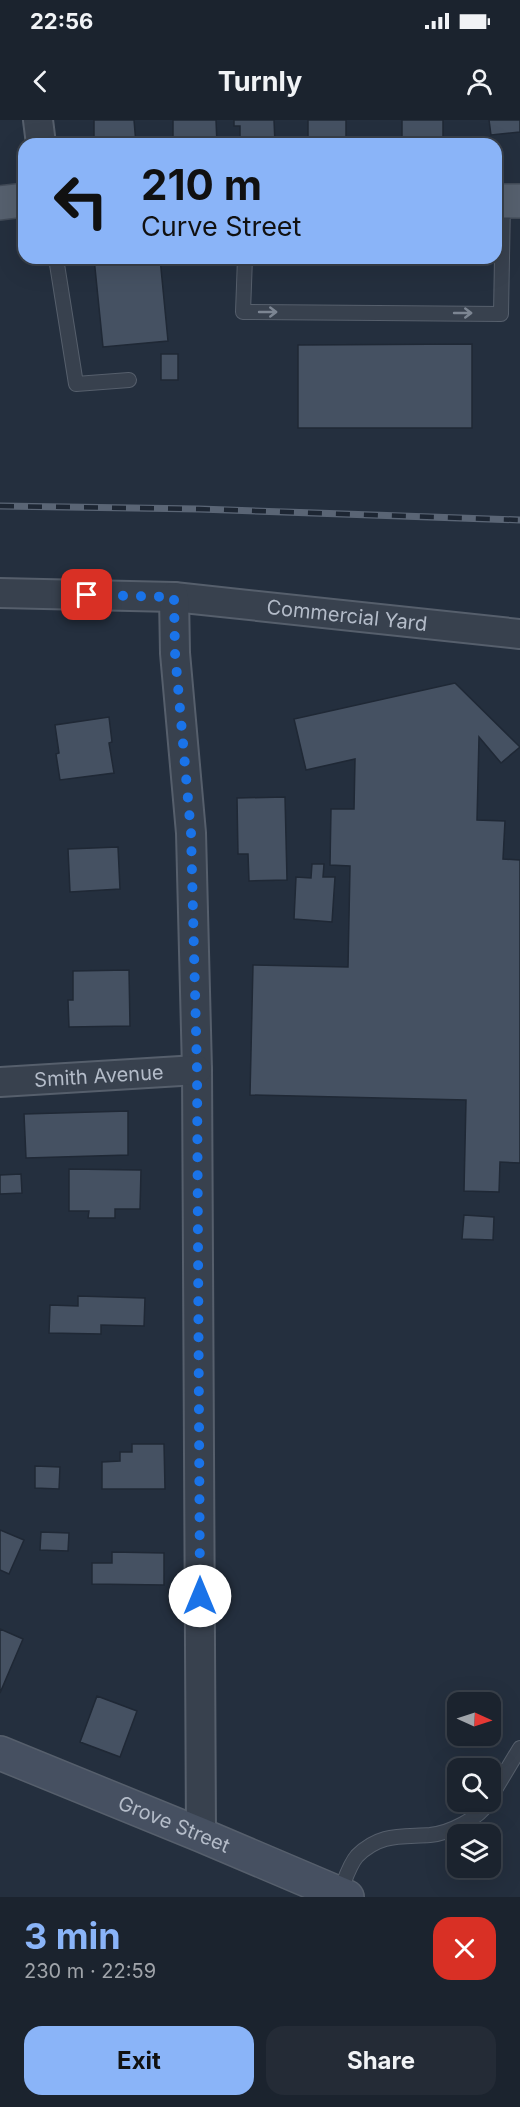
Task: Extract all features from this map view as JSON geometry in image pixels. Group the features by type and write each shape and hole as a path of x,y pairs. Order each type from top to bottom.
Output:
{"main road":[{"path":"0,203 18,201"},
{"name":"Grove Street","path":"0,1753 343,1895"}],"street":[{"path":"38,120 40,138"},
{"name":"Commercial Yard","path":"0,593 174,597 520,634"},
{"path":"174,597 175,653 191,833 197,1070 201,1835"},
{"name":"Smith Avenue","path":"0,1082 197,1070"}],"lane":[{"path":"244,264 243,312 501,314 506,201"},
{"path":"57,264 76,384 129,380"},
{"path":"501,1781 520,1748"},
{"path":"343,1895 356,1858 376,1841 403,1835 432,1835 462,1825 479,1812"}],"building":[{"path":"94,120 134,120 136,138 94,138"},
{"path":"173,120 216,120 217,138 173,138"},
{"path":"234,120 274,120 275,138 240,138 240,126 234,126"},
{"path":"308,120 346,120 346,138 308,138"},
{"path":"402,120 443,120 443,138 402,138"},
{"path":"489,120 520,120 520,132 491,135"},
{"path":"95,264 161,264 168,341 103,347"},
{"path":"472,344 472,428 298,428 298,345"},
{"path":"161,354 178,354 178,380 161,380"},
{"path":"455,683 520,747 501,763 479,737 477,820 505,821 503,859 520,860 520,1163 500,1162 499,1192 464,1191 466,1100 250,1095 253,965 348,967 350,866 330,865 331,809 354,809 355,759 306,770 294,719"},
{"path":"109,717 112,742 109,743 114,773 60,780 55,725"},
{"path":"285,797 287,880 249,881 248,854 238,854 237,798"},
{"path":"118,847 120,889 70,892 68,849"},
{"path":"312,864 324,864 323,877 335,877 332,922 294,919 296,877 311,878"},
{"path":"129,970 130,1026 69,1027 68,1000 73,1000 73,971"},
{"path":"128,1111 128,1155 26,1158 24,1114"},
{"path":"69,1169 141,1170 140,1209 115,1209 115,1218 88,1218 89,1211 69,1211"},
{"path":"21,1174 22,1193 0,1194 0,1175"},
{"path":"464,1215 494,1217 493,1240 462,1239"},
{"path":"78,1296 145,1298 144,1326 101,1325 101,1334 49,1333 50,1305 78,1306"},
{"path":"132,1444 164,1444 165,1489 102,1489 102,1462 120,1461 120,1452 132,1452"},
{"path":"35,1466 60,1467 59,1489 35,1488"},
{"path":"0,1530 24,1540 9,1574 0,1570"},
{"path":"41,1532 69,1533 68,1551 40,1550"},
{"path":"112,1552 164,1553 164,1585 92,1584 92,1563 112,1563"},
{"path":"0,1629 23,1639 0,1693"},
{"path":"97,1696 137,1711 120,1757 80,1742"}],"railway":[{"path":"0,506 199,509 520,520"}],"route":[{"path":"87,595 174,597 175,653 191,833 197,1070 200,1596"}]}
